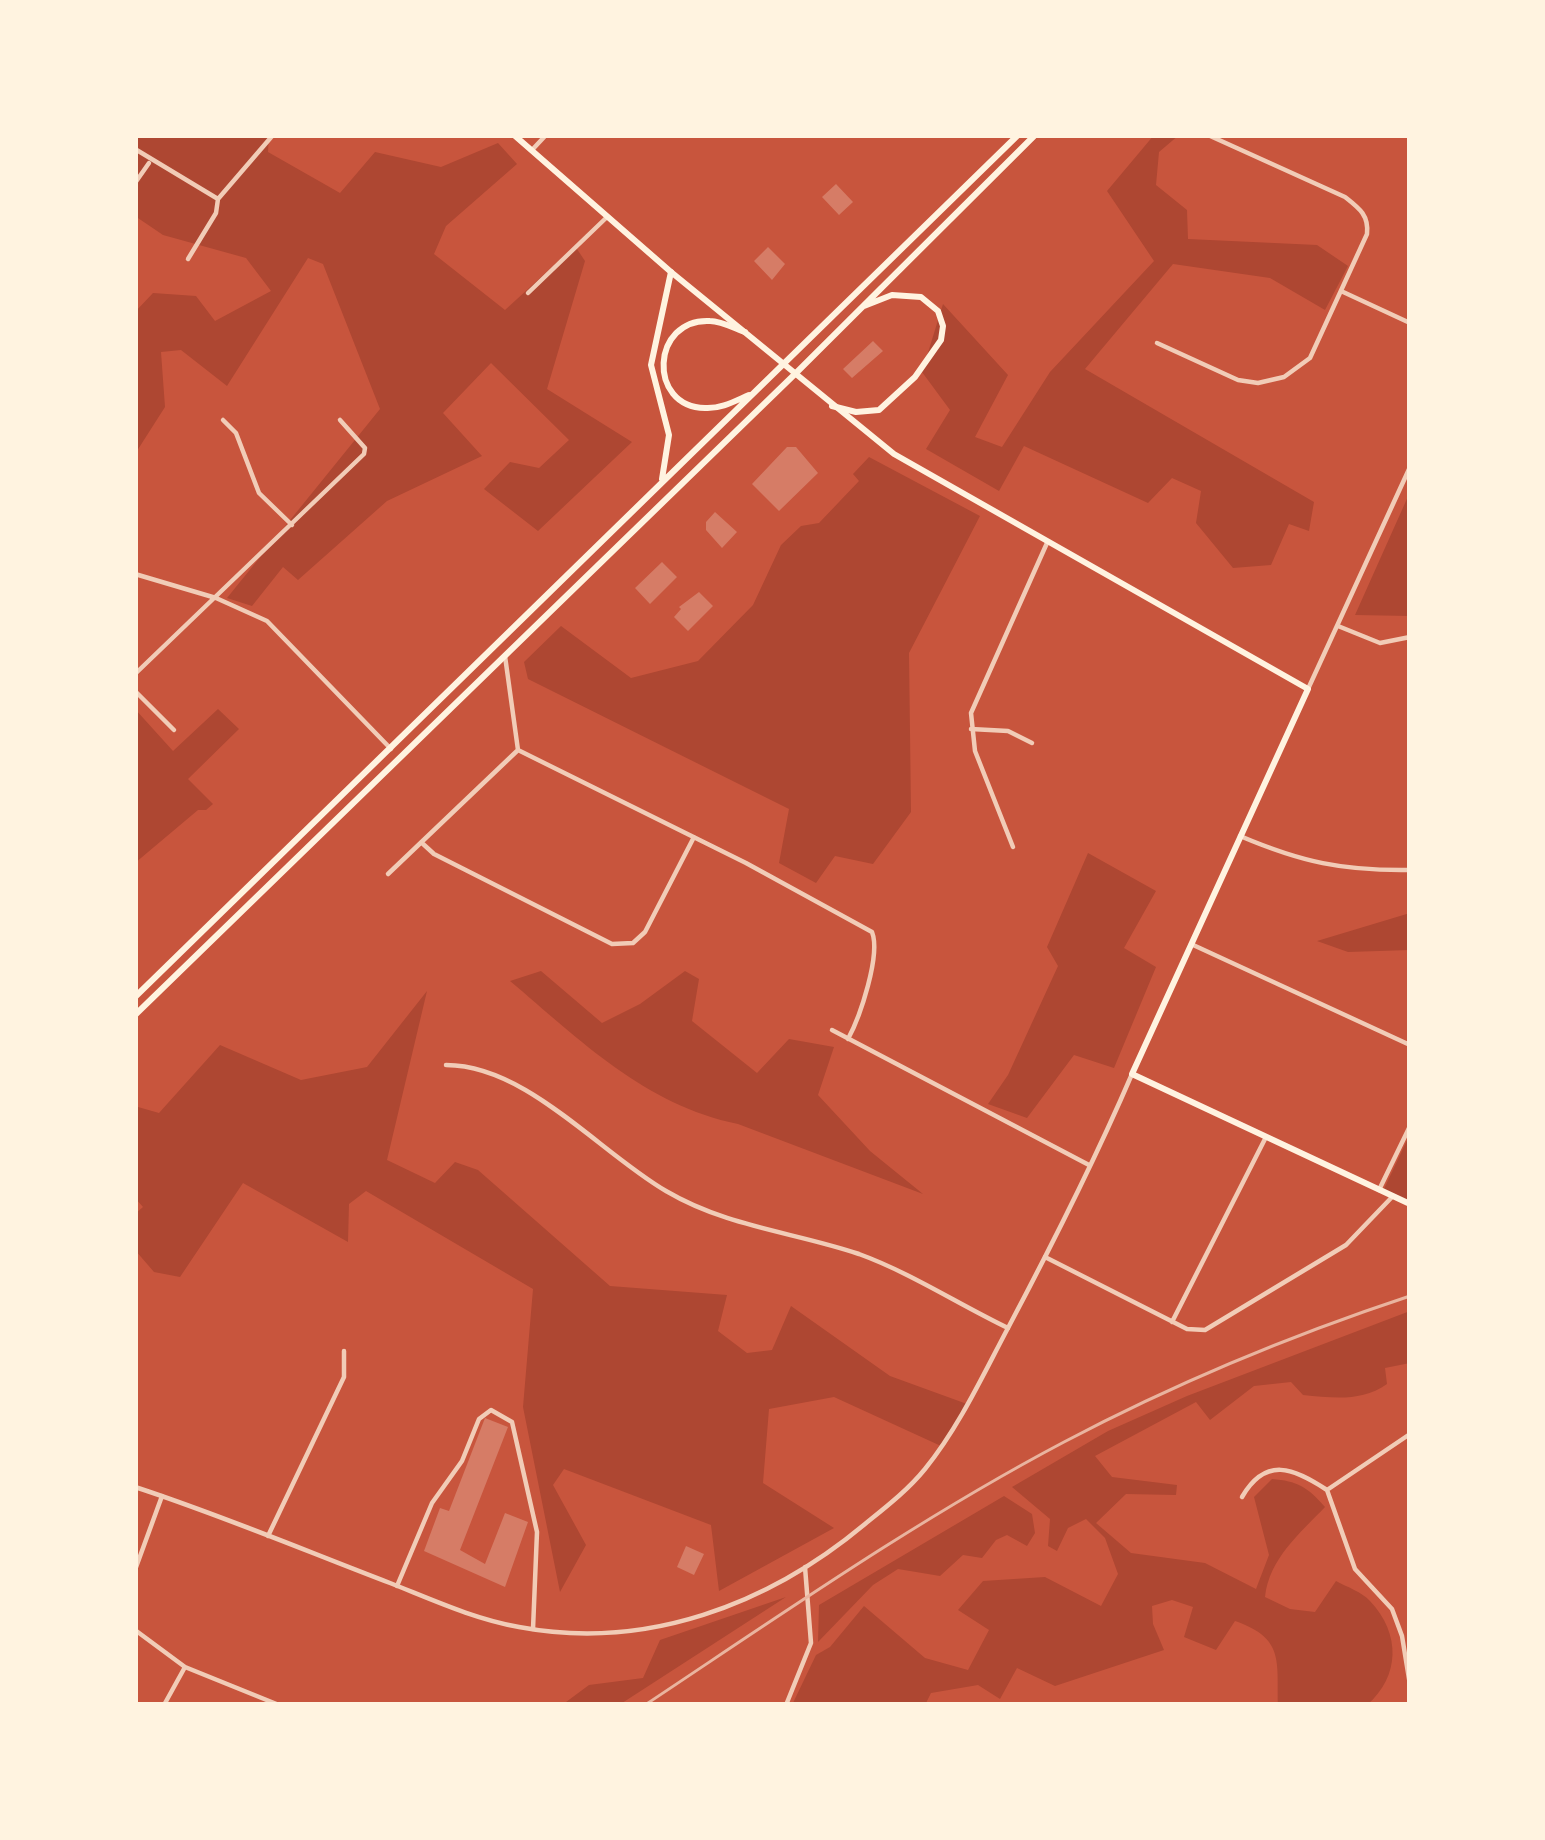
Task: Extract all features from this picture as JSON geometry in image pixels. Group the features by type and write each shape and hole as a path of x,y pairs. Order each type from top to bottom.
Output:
{"main road":[{"path":"514,135 670,272 894,454 1308,689 1132,1074 1410,1204"},
{"path":"135,997 1018,135"},
{"path":"135,1015 1036,135"},
{"path":"660,484 669,436 651,365 670,272"},
{"path":"832,406 856,412 879,410 915,377 941,340 938,311 922,297 892,295 861,308"},
{"path":"745,332 714,320 683,326 665,348 663,373 677,398 694,407 719,407 753,394"}],"street":[{"path":"188,259 216,212 218,199 273,135"},
{"path":"532,150 547,135"},
{"path":"1157,343 1238,380 1278,380 1307,362 1367,234 1363,212 1345,197 1208,135"},
{"path":"135,149 218,199"},
{"path":"135,183 150,160"},
{"path":"528,293 608,215"},
{"path":"1341,292 1410,323"},
{"path":"223,420 236,433 259,494 292,525"},
{"path":"135,674 364,454 340,420"},
{"path":"1308,689 1410,466"},
{"path":"1013,847 975,751 971,729 974,704 1047,543"},
{"path":"135,574 253,612 277,629 391,748"},
{"path":"1338,626 1380,643 1410,637"},
{"path":"505,656 518,750"},
{"path":"135,691 174,730"},
{"path":"971,729 1000,729 1032,743"},
{"path":"518,750 872,932 875,945 866,990 848,1039"},
{"path":"388,874 518,750"},
{"path":"1240,836 1314,865 1410,871"},
{"path":"422,843 484,880 612,944 624,945 645,932 694,837"},
{"path":"1191,944 1410,1045"},
{"path":"832,1030 1089,1165"},
{"path":"446,1065 477,1066 512,1083 640,1175 702,1210 884,1264 1008,1328"},
{"path":"135,1486 460,1611 533,1629 601,1634 661,1627 726,1608 805,1567 869,1521 928,1466 1008,1328 1132,1074"},
{"path":"1379,1190 1410,1126"},
{"path":"1172,1322 1266,1137"},
{"path":"1045,1256 1187,1329 1205,1330 1346,1245 1393,1196"},
{"path":"268,1536 344,1377 344,1351"},
{"path":"397,1586 432,1503 462,1461 479,1419 491,1410 512,1422 536,1532 533,1629"},
{"path":"1327,1490 1410,1434"},
{"path":"1242,1497 1259,1474 1275,1469 1294,1472 1327,1490 1355,1569 1392,1609 1410,1685"},
{"path":"135,1570 162,1496"},
{"path":"786,1705 809,1652 811,1608 805,1567"},
{"path":"135,1630 184,1667 279,1705"},
{"path":"164,1705 184,1667"}],"shaded area":[{"path":"135,135 269,135 268,152 340,193 375,152 441,167 498,143 517,164 446,226 434,254 505,310 575,246 585,261 547,389 632,442 538,531 484,489 510,462 539,468 569,440 491,363 443,413 482,456 387,501 298,580 283,567 252,606 227,598 380,409 323,264 308,258 227,386 181,350 161,352 165,407 135,454 135,312 153,293 196,296 215,321 271,291 246,258 163,235 135,216"},
{"path":"1154,135 1179,135 1159,152 1156,185 1187,210 1188,239 1317,245 1348,266 1325,310 1270,278 1173,264 1085,369 1314,502 1309,531 1289,524 1271,565 1233,568 1196,523 1201,491 1172,478 1148,503 1024,446 999,491 926,449 950,410 922,372 943,304 1008,375 975,437 1002,447 1050,372 1154,261 1107,191"},
{"path":"869,457 980,516 909,653 911,812 873,864 835,856 816,883 779,863 789,809 528,679 524,662 561,626 631,678 698,661 753,605 781,545 801,526 819,523 859,481 853,474"},
{"path":"1410,492 1410,616 1355,615"},
{"path":"135,709 173,751 218,709 239,729 188,779 213,804 198,810 135,863"},
{"path":"1088,853 1156,891 1124,948 1156,967 1114,1068 1074,1055 1027,1118 988,1104 1008,1075 1058,966 1047,947"},
{"path":"1410,913 1410,950 1348,952 1317,941"},
{"path":"541,971 602,1023 640,1004 685,971 699,979 692,1021 757,1073 789,1039 834,1047 818,1095 870,1151 923,1194 704,1115 643,1086 510,981"},
{"path":"427,991 387,1160 435,1183 455,1162 478,1170 610,1286 727,1295 718,1331 747,1353 772,1350 791,1306 890,1376 967,1404 941,1446 834,1397 769,1409 763,1483 834,1528 719,1591 711,1525 564,1469 553,1485 586,1545 560,1592 523,1407 533,1289 366,1191 349,1204 348,1242 243,1183 180,1277 154,1272 135,1250 135,1214 143,1207 135,1198 138,1107 159,1113 220,1045 301,1080 367,1067"},
{"path":"1410,1134 1410,1203 1383,1191"},
{"path":"1410,1311 1410,1363 1385,1368 1387,1384 1377,1390 1336,1398 1303,1395 1291,1382 1254,1386 1210,1420 1196,1402 1095,1456 1112,1477 1177,1485 1176,1495 1126,1494 1096,1523 1131,1553 1205,1563 1256,1589 1269,1555 1254,1497 1272,1479 1295,1483 1313,1494 1325,1507 1279,1559 1265,1597 1290,1609 1315,1612 1336,1581 1370,1601 1387,1627 1392,1654 1386,1681 1367,1705 1278,1705 1274,1652 1262,1635 1235,1621 1216,1650 1184,1637 1193,1607 1172,1600 1152,1606 1153,1624 1164,1650 1055,1686 1017,1668 1000,1699 978,1685 931,1693 925,1705 792,1705 816,1655 830,1647 864,1606 925,1658 968,1670 989,1630 958,1610 983,1581 1045,1577 1101,1606 1118,1574 1105,1538 1086,1519 1068,1528 1057,1551 1048,1546 1050,1519 1012,1487 1108,1431 1187,1396"},
{"path":"1004,1496 1032,1514 1035,1533 1027,1546 1007,1535 996,1540 982,1558 963,1555 940,1576 898,1569 873,1585 818,1642 819,1605"},
{"path":"786,1597 619,1705 562,1705 589,1685 643,1678 660,1640"}],"building":[{"path":"836,184 853,202 839,215 822,197"},
{"path":"768,247 785,264 772,280 754,261"},
{"path":"873,341 883,351 852,378 843,369"},
{"path":"787,447 796,447 818,473 779,511 752,484"},
{"path":"715,512 737,532 722,548 706,530"},
{"path":"662,562 677,577 650,604 635,588"},
{"path":"699,592 713,606 688,631 674,617"},
{"path":"485,1418 508,1427 460,1550 485,1564 505,1513 528,1522 505,1587 424,1551 440,1508 449,1511"},
{"path":"686,1546 704,1554 694,1575 677,1567"}],"railway":[{"path":"645,1705 903,1535 1064,1442 1234,1362 1410,1296"}]}
